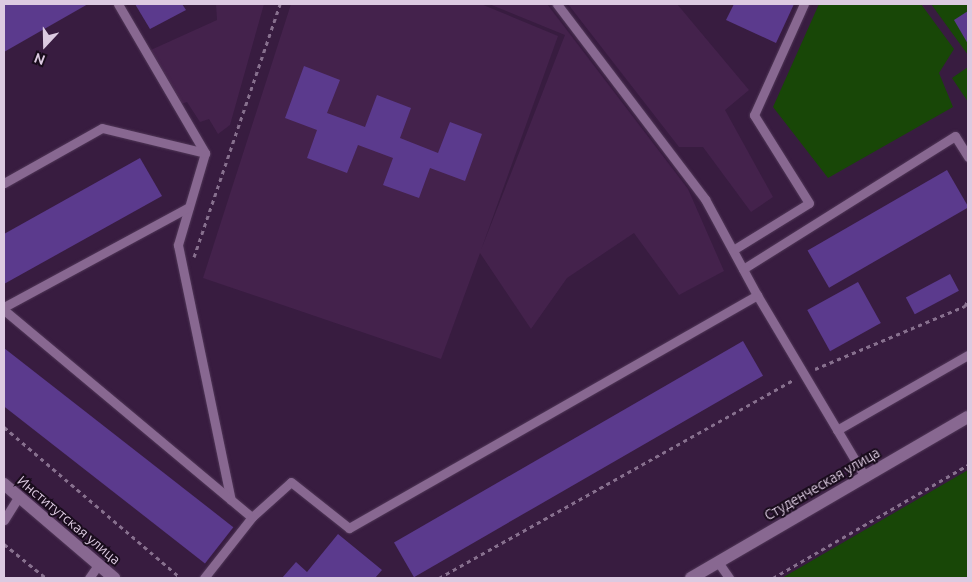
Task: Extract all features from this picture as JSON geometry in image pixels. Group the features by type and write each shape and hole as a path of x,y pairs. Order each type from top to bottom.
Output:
{"street":[{"name":"Студенческая улица","path":"691,578 968,417"},
{"name":"Институтская улица","path":"4,484 114,578"}],"lane":[{"path":"118,4 205,153 178,245 231,500"},
{"path":"557,4 705,199 757,294 866,477"},
{"path":"733,250 810,203 754,115 804,4"},
{"path":"4,183 102,128 205,153"},
{"path":"743,268 955,136 968,157"},
{"path":"189,207 4,309 252,517"},
{"path":"204,578 252,517 290,482 350,528 757,294"},
{"path":"837,430 968,355"},
{"path":"4,520 19,496"},
{"path":"718,562 729,578"},
{"path":"89,578 98,565"}],"path":[{"path":"186,283 280,4"},
{"path":"439,578 804,374 965,306 968,300"},
{"path":"4,427 181,578"},
{"path":"773,578 968,465"},
{"path":"4,544 46,578"}],"shaded area":[{"path":"216,4 264,4 230,125 218,134 209,119 200,122 187,102 175,106 142,54 217,20"},
{"path":"291,4 481,4 558,36 481,250 565,35 489,4 547,4 688,189 724,271 679,295 634,233 567,278 531,329 480,253 441,359 203,278"},
{"path":"568,4 677,4 749,90 725,110 773,197 751,212 703,147 679,147"}],"green space":[{"path":"819,4 921,4 954,49 939,73 953,107 828,178 773,107"},
{"path":"931,4 968,4 968,55"},
{"path":"968,67 968,102 952,78"},
{"path":"968,470 968,578 782,578"}],"building":[{"path":"4,4 88,4 4,52"},
{"path":"135,4 182,4 186,10 150,29"},
{"path":"734,4 794,4 776,43 726,20"},
{"path":"968,11 968,44 954,20"},
{"path":"304,66 340,80 327,113 365,127 377,95 411,108 400,138 438,153 450,122 482,134 465,181 430,168 419,198 383,185 393,158 358,145 347,173 307,158 317,130 285,118"},
{"path":"140,158 162,196 4,284 4,234"},
{"path":"947,170 968,208 829,288 808,250"},
{"path":"950,274 959,291 915,314 906,297"},
{"path":"858,282 881,323 830,351 807,310"},
{"path":"743,341 763,376 414,577 394,542"},
{"path":"4,348 233,527 205,563 4,406"},
{"path":"338,534 382,570 375,578 282,578 296,562 307,572"}]}
